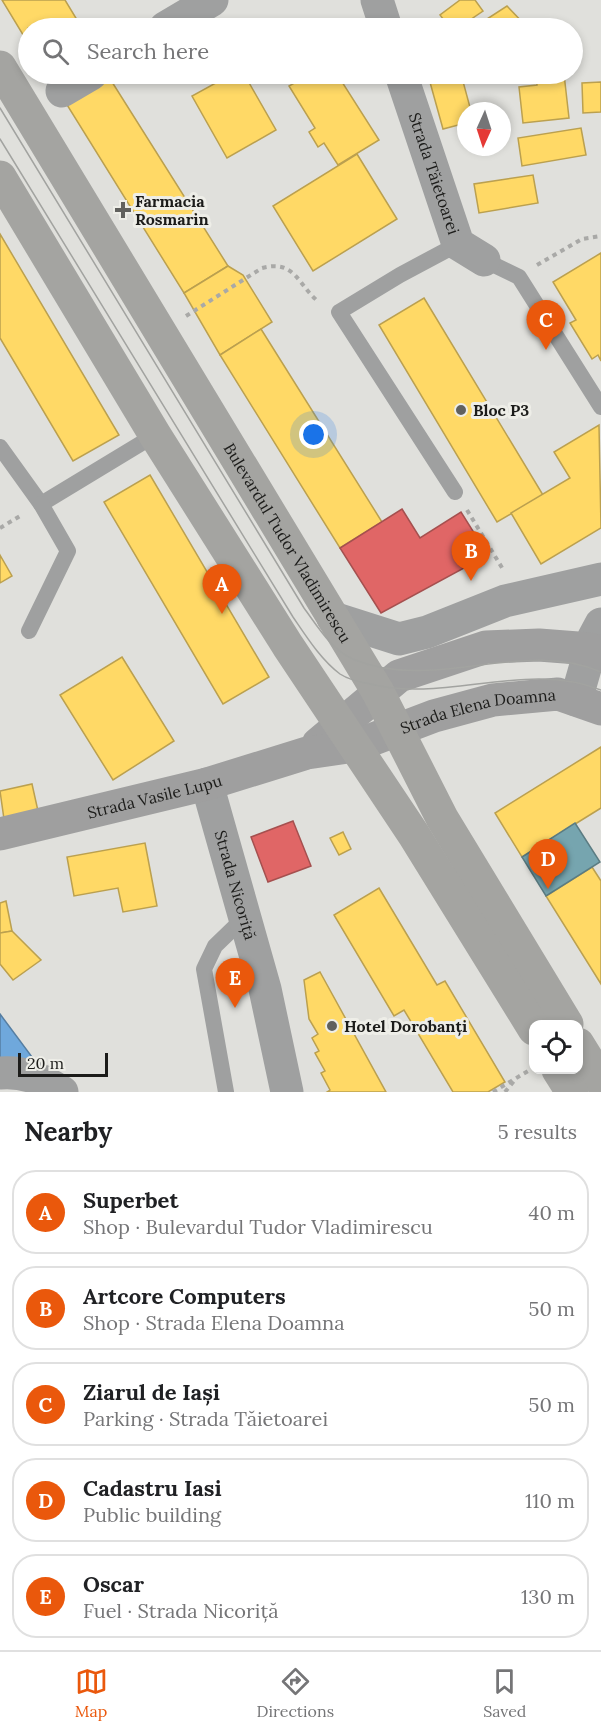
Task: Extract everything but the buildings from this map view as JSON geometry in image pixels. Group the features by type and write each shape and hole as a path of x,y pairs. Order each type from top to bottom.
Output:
{"main road":[{"name":"Bulevardul Tudor Vladimirescu","path":"0,67 378,692 442,818 565,1020"},
{"path":"0,177 156,435 288,646 414,835 529,1021"},
{"path":"348,735 378,692 399,676 486,647 598,642"},
{"name":"Strada Elena Doamna","path":"348,735 398,729 493,700 558,694 588,705"},
{"name":"Strada Vasile Lupu","path":"0,834 207,784 307,753 348,735"},
{"path":"583,1051 601,1081"},
{"path":"561,1074 572,1092"}],"street":[{"path":"182,18 212,0"},
{"path":"377,0 383,18"},
{"path":"62,91 74,84"},
{"name":"Strada Tăietoarei","path":"406,84 471,252"},
{"path":"333,618 399,639 428,632 505,601 601,579"},
{"path":"588,705 598,642"},
{"name":"Strada Nicoriță","path":"207,784 265,989 287,1092"},
{"path":"0,1073 16,1072 38,1077 62,1092"}],"lane":[{"path":"455,492 339,312 400,275 471,252 519,277 601,407"},
{"path":"41,504 156,435"},
{"path":"0,447 41,504 68,551 29,631"},
{"path":"226,1092 204,969 215,946 245,917"}],"path":[{"path":"519,277 563,247 582,239 601,236"},
{"path":"162,334 262,268 272,265 281,265 290,270 314,298 339,312"},
{"path":"455,492 509,579"},
{"path":"493,1092 529,1071"},
{"path":"505,1092 516,1078"}],"tram line":[{"path":"0,108 304,608 332,645 355,660 385,668 416,671 540,660 571,663 601,672"},
{"path":"0,139 293,617 326,662 343,676 354,680 399,688 428,689 544,679 573,682 601,690"}],"place":[{"name":"Farmacia Rosmarin","path":"123,210"},
{"name":"Ziarul de Iași","path":"546,350"},
{"name":"Bloc P3","path":"461,410"},
{"name":"Artcore Computers","path":"471,581"},
{"name":"Superbet","path":"222,614"},
{"name":"Cadastru Iasi","path":"548,889"},
{"name":"Oscar","path":"235,1008"},
{"name":"Hotel Dorobanți","path":"332,1026"}]}
